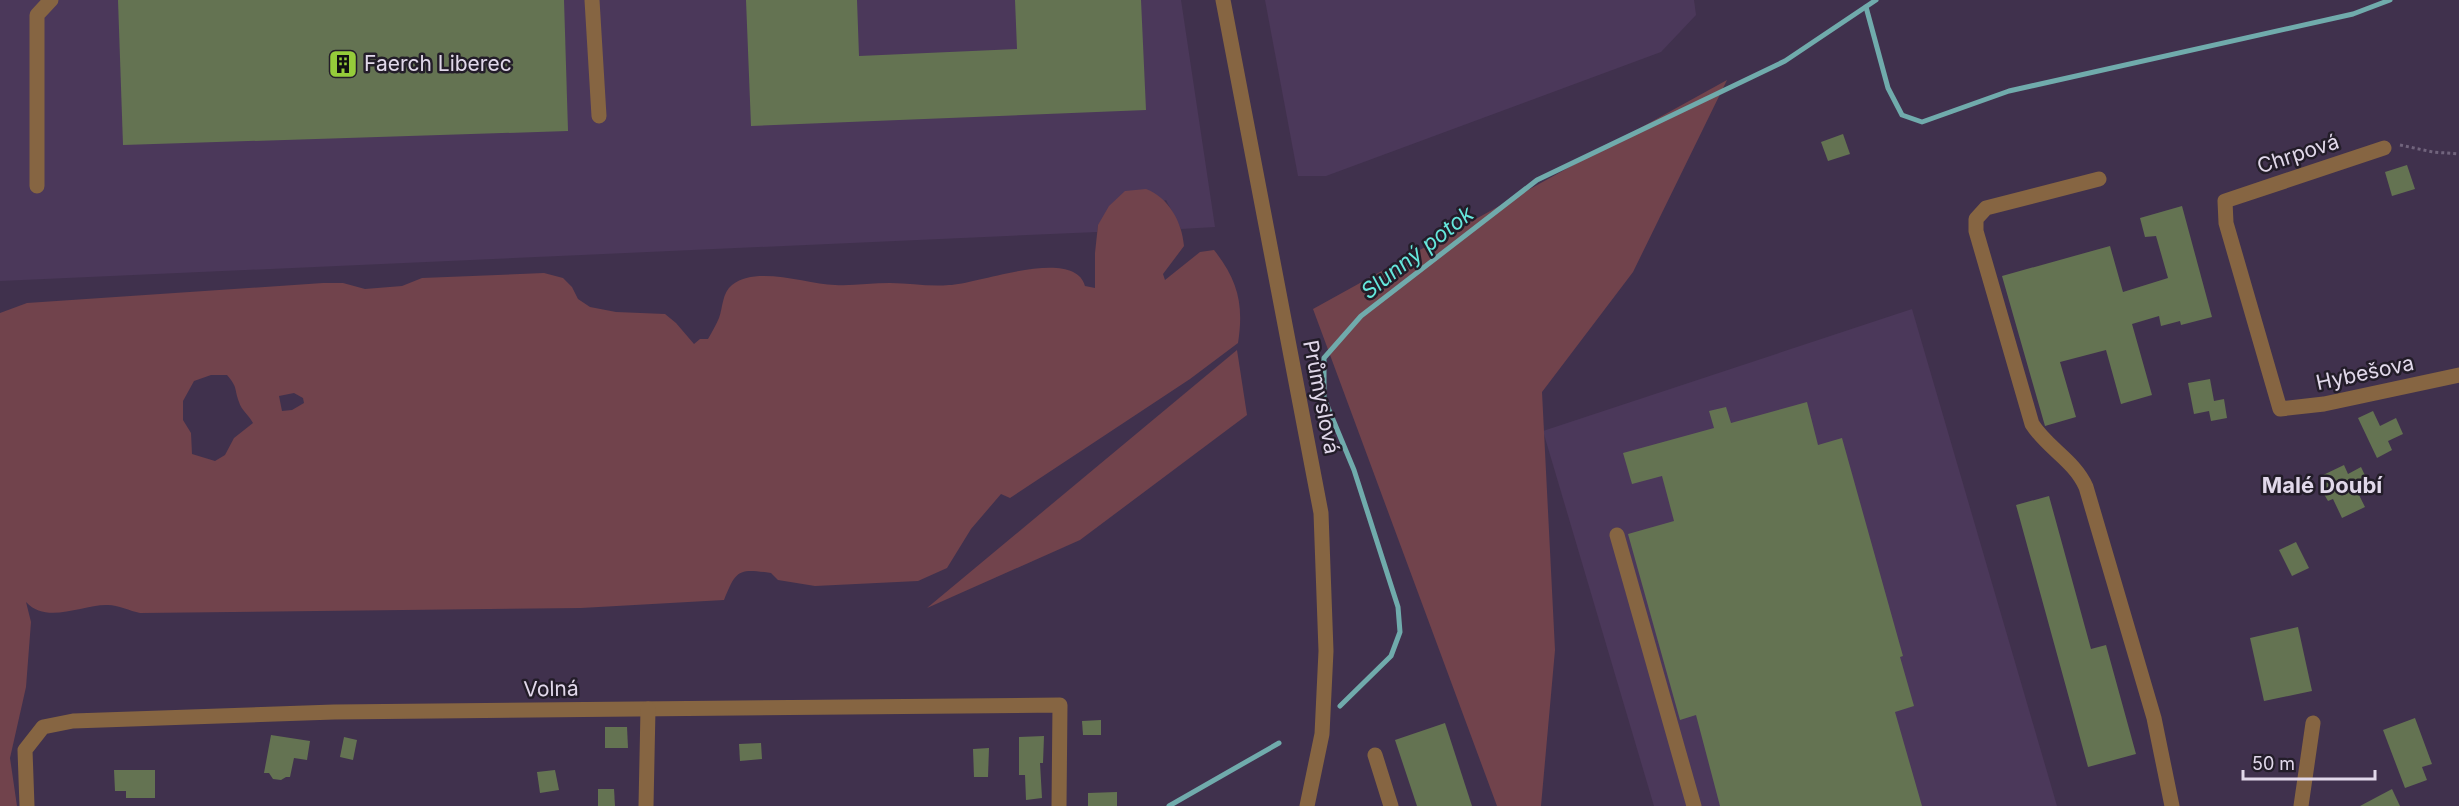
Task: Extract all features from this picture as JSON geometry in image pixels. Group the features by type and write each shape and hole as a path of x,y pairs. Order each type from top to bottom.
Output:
{"street":[{"path":"37,186 37,15 51,0"},
{"path":"592,0 599,116"},
{"name":"Průmyslová","path":"1223,0 1321,513 1326,651 1322,734 1307,806"},
{"name":"Chrpová","path":"2280,409 2226,223 2225,201 2384,148"},
{"path":"2099,179 1986,207 1976,219 1976,231 2032,423 2039,435 2073,466 2086,487 2154,718 2172,806"},
{"name":"Hybešova","path":"2280,409 2324,404 2459,375"},
{"path":"1617,535 1694,806"},
{"name":"Volná","path":"27,806 26,750 43,727 73,721 334,712 1060,705 1059,806"},
{"path":"646,806 648,709"},
{"path":"2301,806 2313,723"},
{"path":"1375,755 1391,806"}],"path":[{"path":"2384,148 2396,144 2433,152 2459,154"}],"shaded area":[{"path":"0,0 1181,0 1215,227 1181,229 1166,200 1098,225 1097,232 0,281"},
{"path":"1265,0 1694,0 1696,15 1661,52 1326,176 1298,176"},
{"path":"1727,80 1633,272 1542,392 1555,650 1541,806 1497,806 1313,309"},
{"path":"1146,189 1154,193 1168,205 1177,220 1184,246 1163,274 1165,280 1200,252 1214,250 1229,272 1237,294 1240,317 1238,343 1190,379 1010,498 1001,494 971,529 947,568 918,581 815,586 778,580 771,573 745,571 735,577 724,600 581,608 140,613 108,605 55,613 35,609 26,602 31,622 26,687 10,758 17,806 0,806 0,313 27,303 323,283 343,283 365,289 402,286 422,278 544,273 563,278 572,287 578,299 590,307 616,312 665,314 694,344 700,339 708,339 719,318 729,288 742,279 754,276 782,277 835,285 890,283 942,285 1045,268 1063,269 1077,274 1085,286 1095,288 1098,225 1109,206 1125,191","holes":["211,375 227,375 234,386 240,405 253,423 234,438 225,455 215,461 192,454 191,433 183,420 183,401 194,381","294,393 303,398 304,403 292,410 282,411 279,396"]},
{"path":"1912,309 2057,806 1654,806 1543,431"},
{"path":"1237,350 1247,415 1080,540 927,608"}],"building":[{"name":"Faerch Liberec","path":"118,0 564,0 568,131 123,145"},
{"path":"746,0 857,0 859,56 1017,49 1015,0 1141,0 1146,110 751,126"},
{"path":"1843,134 1850,154 1828,161 1821,142"},
{"path":"2407,165 2415,189 2392,196 2385,172"},
{"path":"2182,206 2212,317 2181,325 2180,321 2161,326 2159,316 2132,324 2152,395 2121,404 2106,350 2060,362 2076,417 2045,426 2002,276 2110,246 2123,292 2168,278 2156,236 2145,237 2140,218"},
{"path":"2210,379 2214,401 2224,399 2227,418 2211,421 2209,411 2194,414 2188,383"},
{"path":"1807,402 1818,445 1842,438 1903,656 1900,657 1914,706 1895,712 1922,806 1720,806 1696,715 1680,720 1628,534 1674,521 1662,476 1632,484 1623,453 1714,428 1709,411 1726,407 1731,423"},
{"path":"2373,411 2380,426 2396,418 2403,434 2388,441 2392,450 2377,458 2358,418"},
{"path":"2344,465 2348,474 2361,467 2370,486 2358,493 2365,507 2342,518 2333,499 2328,501 2321,489 2326,487 2321,476"},
{"path":"2049,496 2091,649 2106,645 2136,754 2088,767 2016,505"},
{"path":"2296,542 2309,568 2292,576 2279,550"},
{"path":"2298,627 2312,691 2264,701 2250,638"},
{"path":"2415,718 2432,764 2422,767 2427,780 2405,788 2383,730"},
{"path":"1101,720 1101,735 1083,735 1082,721"},
{"path":"1445,723 1472,806 1417,806 1395,740"},
{"path":"605,727 627,727 628,748 605,748"},
{"path":"271,735 310,741 307,760 294,758 290,777 281,780 273,779 269,773 264,773"},
{"path":"1044,736 1043,763 1040,763 1042,798 1026,800 1025,775 1019,775 1019,737"},
{"path":"344,737 357,740 353,760 340,757"},
{"path":"761,743 762,759 740,761 739,744"},
{"path":"989,748 988,777 974,777 973,749"},
{"path":"114,770 155,770 155,798 126,798 126,791 115,791"},
{"path":"555,770 559,790 540,793 537,772"},
{"path":"598,789 614,789 615,806 598,806"},
{"path":"2392,789 2400,806 2360,806"},
{"path":"1117,792 1117,806 1088,806 1088,793"}],"waterway":[{"name":"Slunný potok","path":"1340,706 1391,656 1400,632 1398,607 1354,470 1324,398 1324,358 1361,316 1537,180 1785,61 1876,0"},
{"path":"1866,7 1888,88 1902,115 1922,122 2009,91 2353,14 2390,0"},
{"name":"Slunný potok","path":"1169,806 1279,743"}],"place":[{"name":"Faerch Liberec","path":"343,64"}],"district":[{"name":"Malé Doubí","path":"2322,485"}]}
